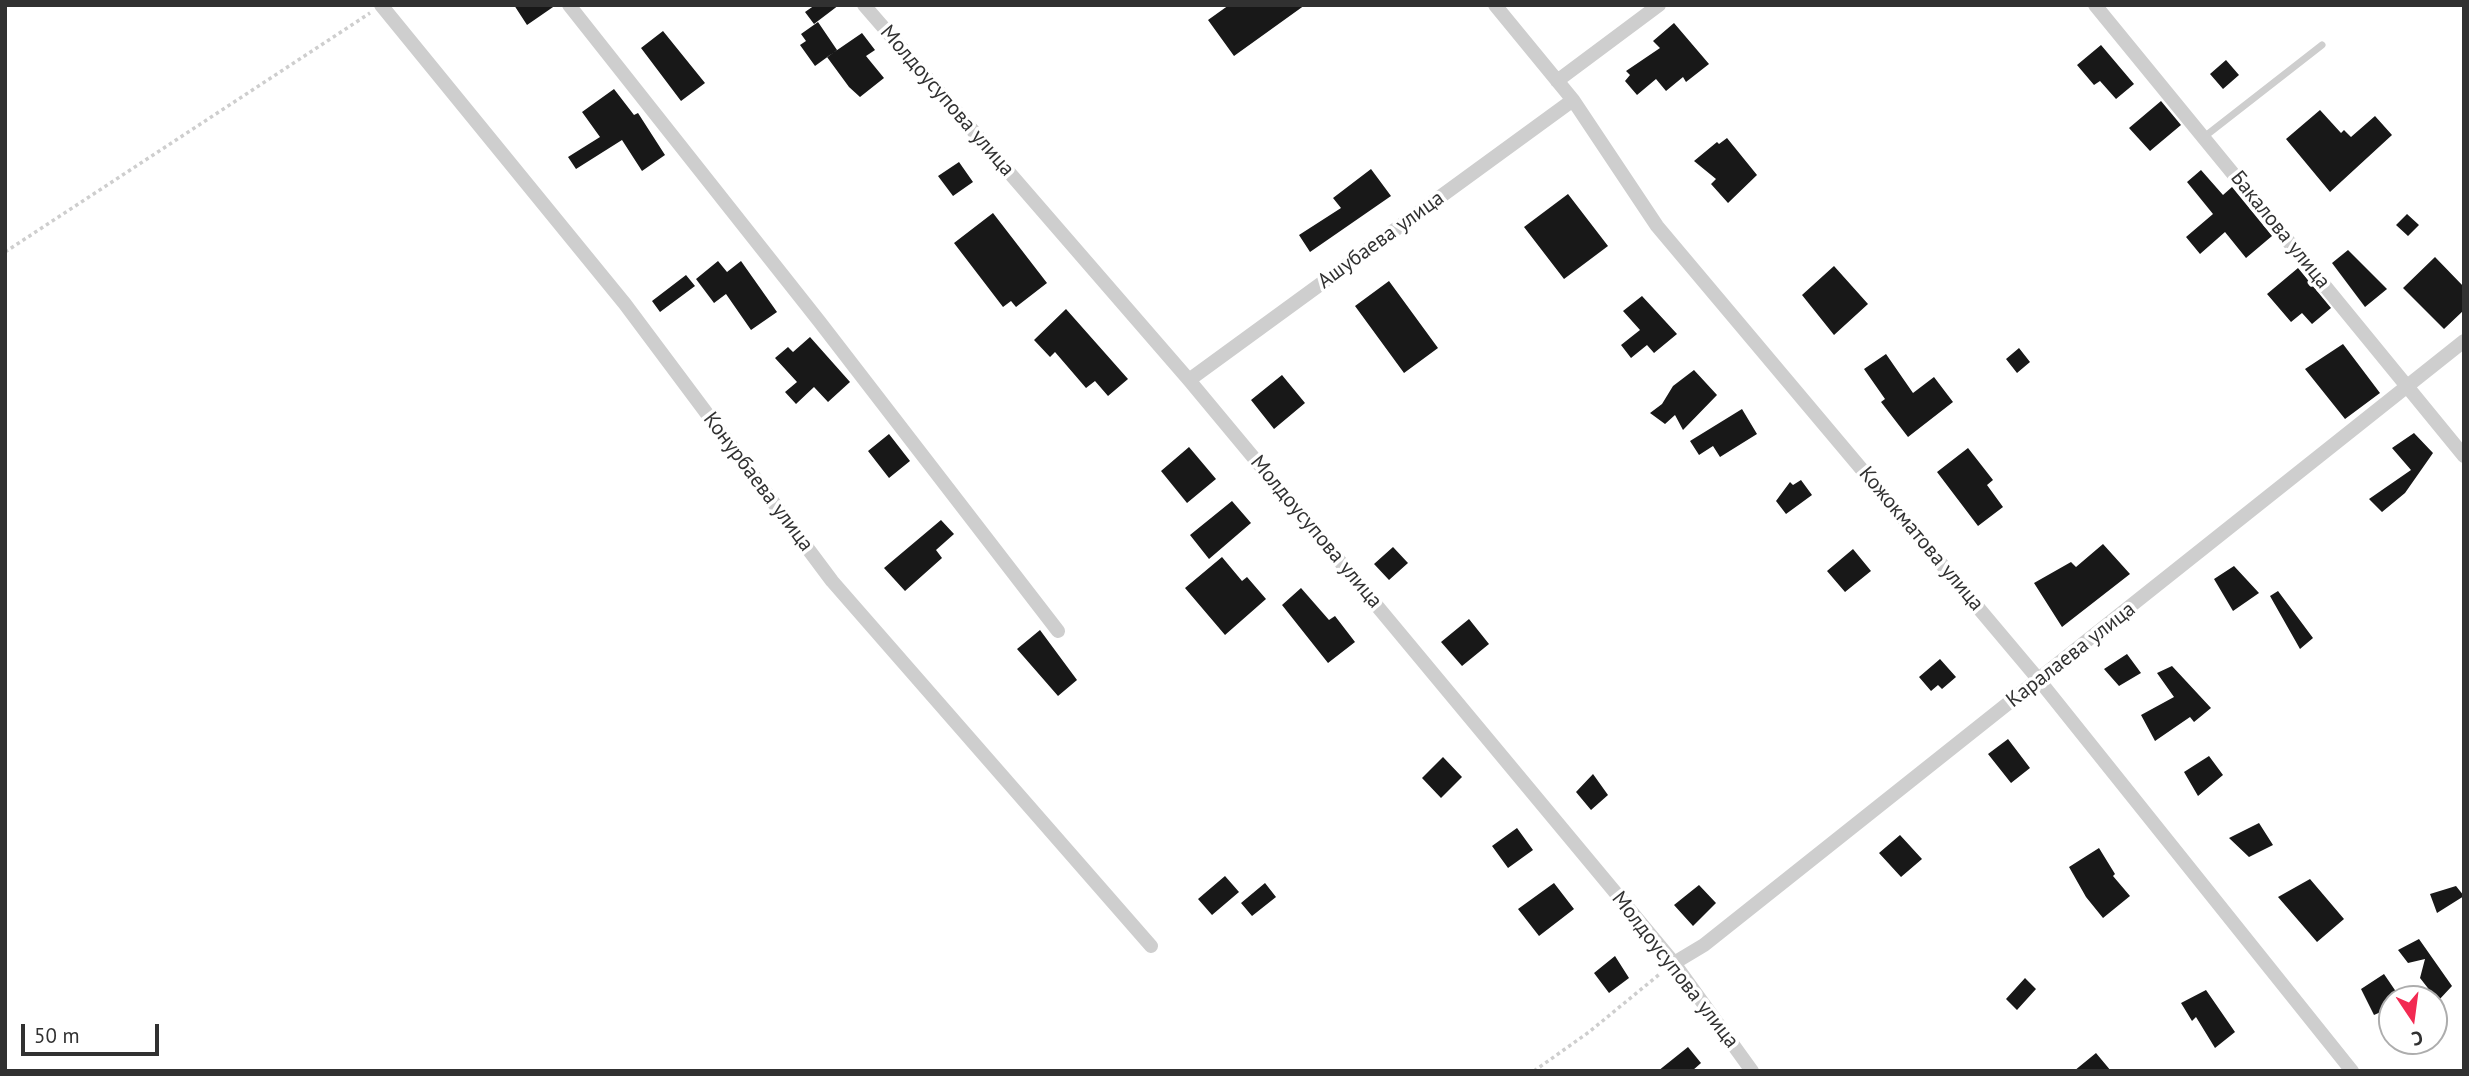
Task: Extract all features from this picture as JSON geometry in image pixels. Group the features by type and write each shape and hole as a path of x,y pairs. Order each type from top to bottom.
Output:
{"street":[{"path":"569,5 819,321 1058,631"},
{"name":"Молдоусупова улица","path":"864,5 1189,380 1674,963 1752,1071"},
{"name":"Кожокматова улица","path":"1494,5 1573,100 1657,226 2039,680 2352,1071"},
{"path":"1557,81 1660,5"},
{"name":"Бакалова улица","path":"2095,5 2464,456"},
{"name":"Конурбаева улица","path":"380,6 625,304 832,581 1151,946"},
{"name":"Ашубаева улица","path":"1189,380 1573,100"},
{"name":"Каралаева улица","path":"1674,963 1704,945 2464,341"}],"lane":[{"path":"2204,137 2322,45"}],"path":[{"path":"5,251 380,6"},
{"path":"1534,1071 1589,1032 1674,963"}],"building":[{"path":"514,5 556,5 527,25"},
{"path":"815,5 839,5 814,24 805,12"},
{"path":"1229,5 1305,5 1234,56 1208,20"},
{"path":"818,22 837,50 815,66 800,45 806,41 801,34"},
{"path":"1674,23 1709,64 1686,82 1683,77 1666,91 1656,79 1637,95 1625,81 1630,75 1626,71 1660,48 1653,41"},
{"path":"663,31 705,83 681,101 641,48"},
{"path":"862,33 875,50 866,56 884,78 860,97 849,87 827,57"},
{"path":"2101,45 2134,84 2116,99 2100,81 2094,85 2077,65"},
{"path":"2226,60 2239,75 2223,89 2210,74"},
{"path":"614,89 634,115 638,113 665,155 642,171 622,140 576,169 568,157 600,137 582,112"},
{"path":"2161,101 2181,125 2150,151 2129,128"},
{"path":"2320,110 2341,133 2344,130 2351,137 2375,116 2392,135 2330,192 2286,139"},
{"path":"1727,138 1757,175 1728,203 1711,184 1716,179 1694,161 1717,142 1719,144"},
{"path":"959,162 973,182 953,196 938,176"},
{"path":"1371,169 1391,196 1310,252 1299,235 1341,208 1333,198"},
{"path":"2201,170 2223,195 2232,187 2272,236 2246,258 2225,232 2200,254 2186,237 2213,214 2187,182"},
{"path":"1568,194 1608,246 1564,279 1524,227"},
{"path":"993,213 1047,283 1016,307 1011,301 1003,307 954,243"},
{"path":"2407,214 2419,225 2408,236 2396,225"},
{"path":"2348,250 2387,289 2365,307 2332,263"},
{"path":"2435,257 2464,287 2464,310 2444,329 2403,288"},
{"path":"718,261 727,272 741,261 777,312 751,330 726,294 714,303 696,279"},
{"path":"1834,266 1868,304 1834,335 1802,295"},
{"path":"2298,268 2331,308 2312,324 2302,313 2291,322 2267,294"},
{"path":"686,275 695,286 660,312 652,301"},
{"path":"1389,281 1438,348 1404,373 1355,306"},
{"path":"1642,296 1677,334 1654,353 1647,345 1631,358 1621,345 1640,330 1623,311"},
{"path":"1066,309 1128,379 1108,396 1095,381 1086,388 1055,352 1050,357 1034,340"},
{"path":"810,337 850,382 828,402 814,387 796,404 785,392 797,382 775,358 788,347 793,352"},
{"path":"2343,344 2380,393 2345,419 2305,369"},
{"path":"2019,348 2030,362 2017,373 2006,359"},
{"path":"1886,354 1913,393 1934,377 1953,402 1908,437 1881,402 1885,399 1864,369"},
{"path":"1694,370 1717,395 1683,430 1675,415 1665,424 1650,413 1662,404 1673,386"},
{"path":"1282,375 1305,403 1274,429 1251,400"},
{"path":"1742,409 1757,434 1720,457 1713,446 1699,455 1690,441"},
{"path":"2414,433 2433,453 2405,493 2382,512 2369,499 2411,470 2392,448"},
{"path":"889,434 910,461 889,478 868,451"},
{"path":"1189,447 1216,479 1187,503 1161,471"},
{"path":"1968,448 1993,480 1987,485 2003,507 1978,526 1937,472"},
{"path":"1801,480 1812,495 1786,514 1776,501 1790,482 1793,485"},
{"path":"1232,501 1251,523 1209,559 1190,535"},
{"path":"941,520 954,534 936,550 942,558 905,591 884,568"},
{"path":"2103,544 2130,574 2062,627 2034,583 2071,562 2076,567"},
{"path":"1393,547 1408,563 1389,580 1374,564"},
{"path":"1853,549 1871,571 1845,592 1827,571"},
{"path":"1222,557 1242,581 1247,577 1266,599 1225,635 1185,588"},
{"path":"2234,566 2259,593 2233,611 2214,579"},
{"path":"1301,588 1329,620 1335,616 1355,642 1328,663 1282,605"},
{"path":"2278,591 2313,638 2300,649 2270,596"},
{"path":"1469,619 1489,644 1462,666 1441,642"},
{"path":"1040,630 1077,680 1058,696 1017,649"},
{"path":"2127,654 2141,673 2119,686 2104,669"},
{"path":"1940,659 1956,677 1942,689 1938,685 1931,691 1919,677"},
{"path":"2172,666 2211,708 2194,722 2190,717 2155,741 2141,715 2174,697 2157,673"},
{"path":"2008,739 2030,768 2011,783 1988,754"},
{"path":"2209,756 2223,775 2198,796 2184,772"},
{"path":"1443,757 1462,777 1441,798 1422,778"},
{"path":"1593,774 1608,795 1591,810 1576,792"},
{"path":"2259,823 2273,845 2249,857 2229,838"},
{"path":"1517,828 1533,850 1508,868 1492,846"},
{"path":"1900,835 1922,859 1901,877 1879,853"},
{"path":"2099,848 2115,874 2113,876 2130,896 2103,918 2086,897 2069,867"},
{"path":"1225,876 1239,892 1212,915 1198,899"},
{"path":"2310,879 2344,919 2317,942 2278,897"},
{"path":"1265,883 1276,897 1252,916 1241,903"},
{"path":"1554,883 1574,909 1539,936 1518,909"},
{"path":"1699,885 1716,903 1693,926 1674,905"},
{"path":"2456,886 2464,896 2437,913 2430,894"},
{"path":"2419,939 2452,986 2448,990 2448,985 2425,985 2420,978 2425,959 2408,963 2398,950"},
{"path":"1615,956 1629,978 1609,993 1594,973"},
{"path":"2384,974 2391,985 2378,985 2378,1013 2374,1015 2361,989"},
{"path":"2025,978 2036,989 2017,1010 2006,999"},
{"path":"2206,990 2235,1032 2215,1048 2196,1017 2192,1021 2181,1003"},
{"path":"1688,1047 1701,1063 1692,1071 1658,1071"},
{"path":"2096,1053 2111,1071 2074,1071"}]}
